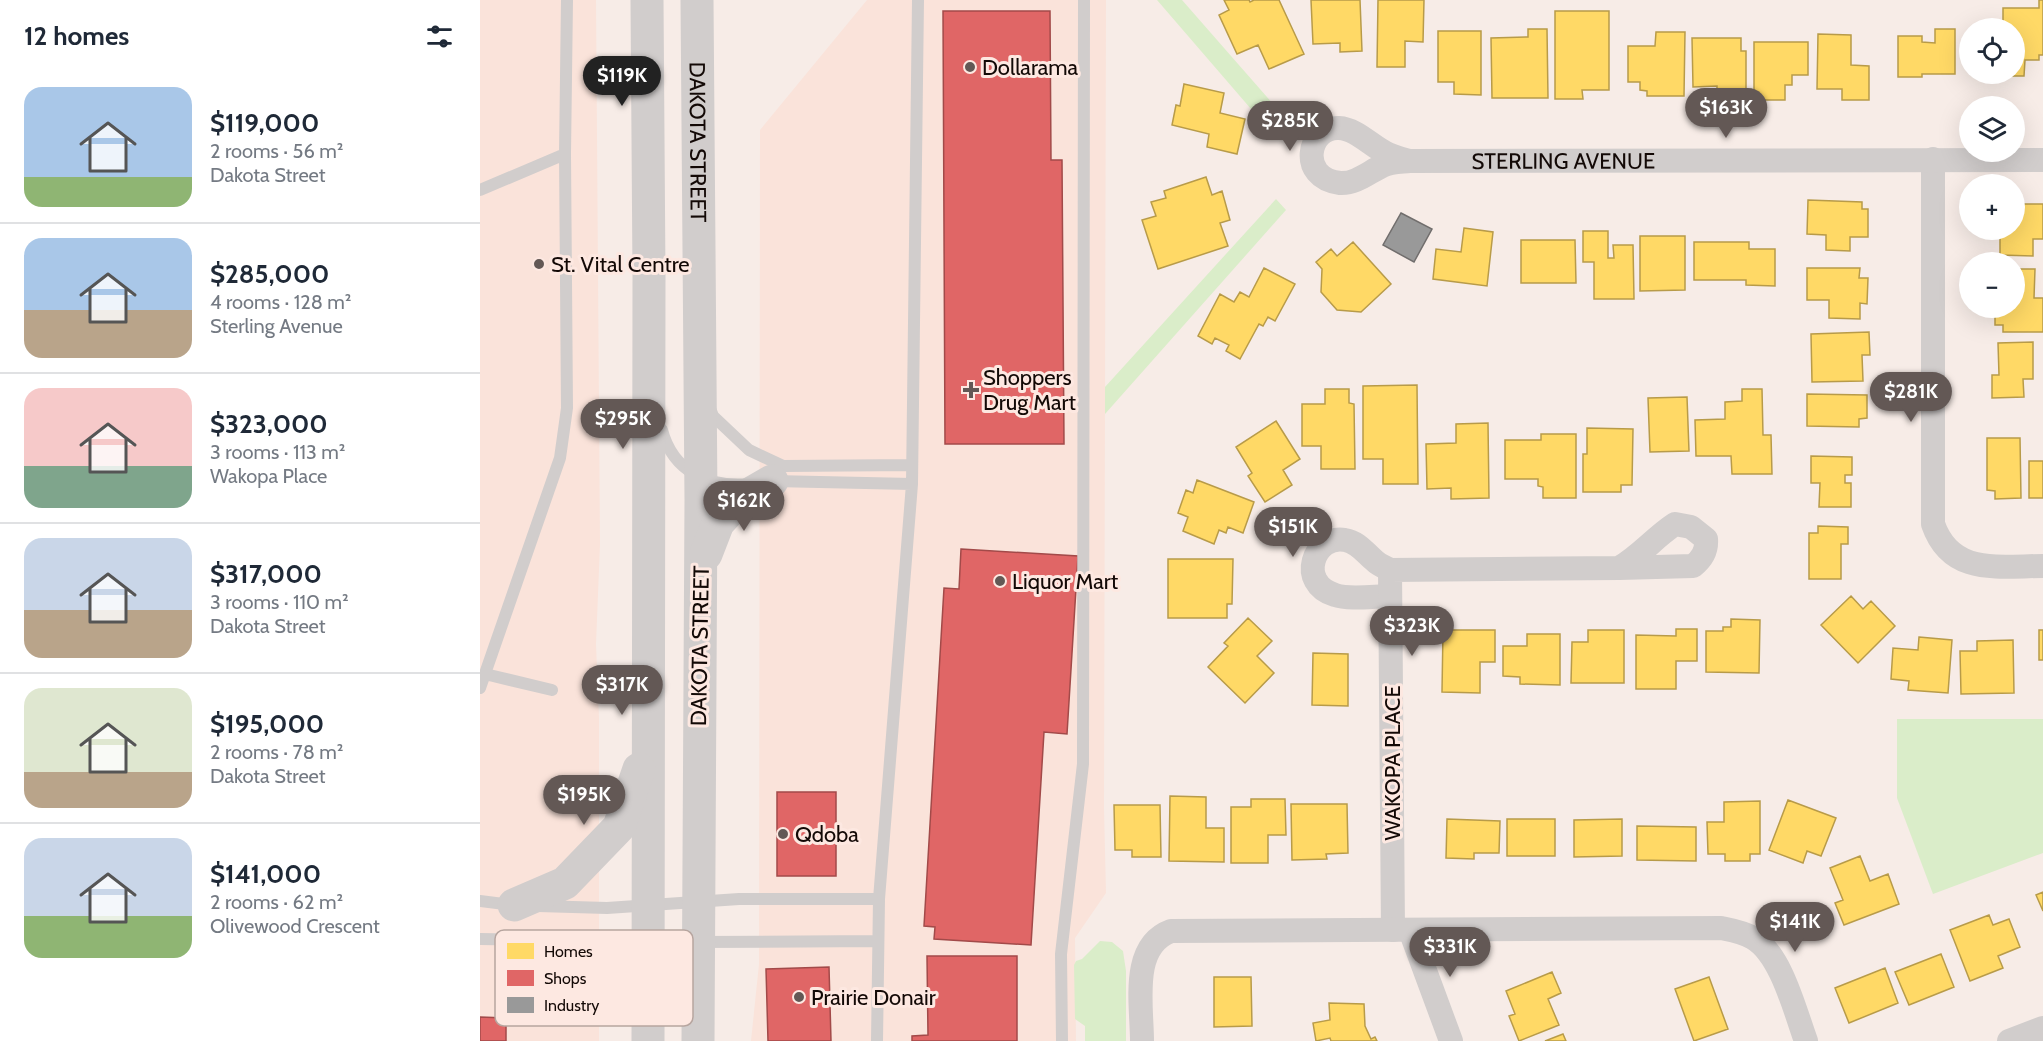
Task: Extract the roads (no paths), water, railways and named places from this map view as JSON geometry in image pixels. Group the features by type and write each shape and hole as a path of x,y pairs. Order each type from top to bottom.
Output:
{"main road":[{"path":"647,0 647,930"},
{"name":"DAKOTA STREET","path":"697,0 701,479 698,1041"},
{"path":"700,570 718,523 739,500 772,481"},
{"path":"514,905 565,883 619,827 648,745"},
{"path":"648,1026 648,1041"}],"street":[{"path":"1933,159 1933,524 1937,537 1944,547 1970,564 2043,566"},
{"name":"STERLING AVENUE","path":"1410,161 2043,160"},
{"path":"1390,596 1338,596 1326,592 1317,584 1312,574 1318,551 1336,539 1347,540 1356,544 1376,562 1390,570 1618,568"},
{"name":"WAKOPA PLACE","path":"1390,570 1401,930 1451,1041"},
{"path":"1142,1041 1142,973 1148,949 1160,935 1171,931 1721,928 1752,937 1768,950 1776,961 1806,1041"},
{"path":"2009,1041 2043,1028"}],"lane":[{"path":"480,688 560,458 567,401 565,154 567,0"},
{"path":"877,1041 879,899 912,484 918,0"},
{"path":"1062,1041 1061,954 1083,764 1084,0"},
{"path":"480,190 565,154"},
{"path":"700,382 713,416 749,450 783,466 912,465"},
{"path":"648,383 666,446 682,466 701,479 739,485 772,481 912,484"},
{"path":"485,674 552,690"},
{"path":"480,901 514,905 607,908 739,899 879,899"},
{"path":"480,939 495,939"},
{"path":"693,942 878,940"}],"place":[{"name":"Dollarama","path":"970,67"},
{"name":"St. Vital Centre","path":"539,264"},
{"name":"Shoppers Drug Mart","path":"971,390"},
{"name":"Liquor Mart","path":"1000,581"},
{"name":"Qdoba","path":"783,834"},
{"name":"Prairie Donair","path":"799,997"}]}
